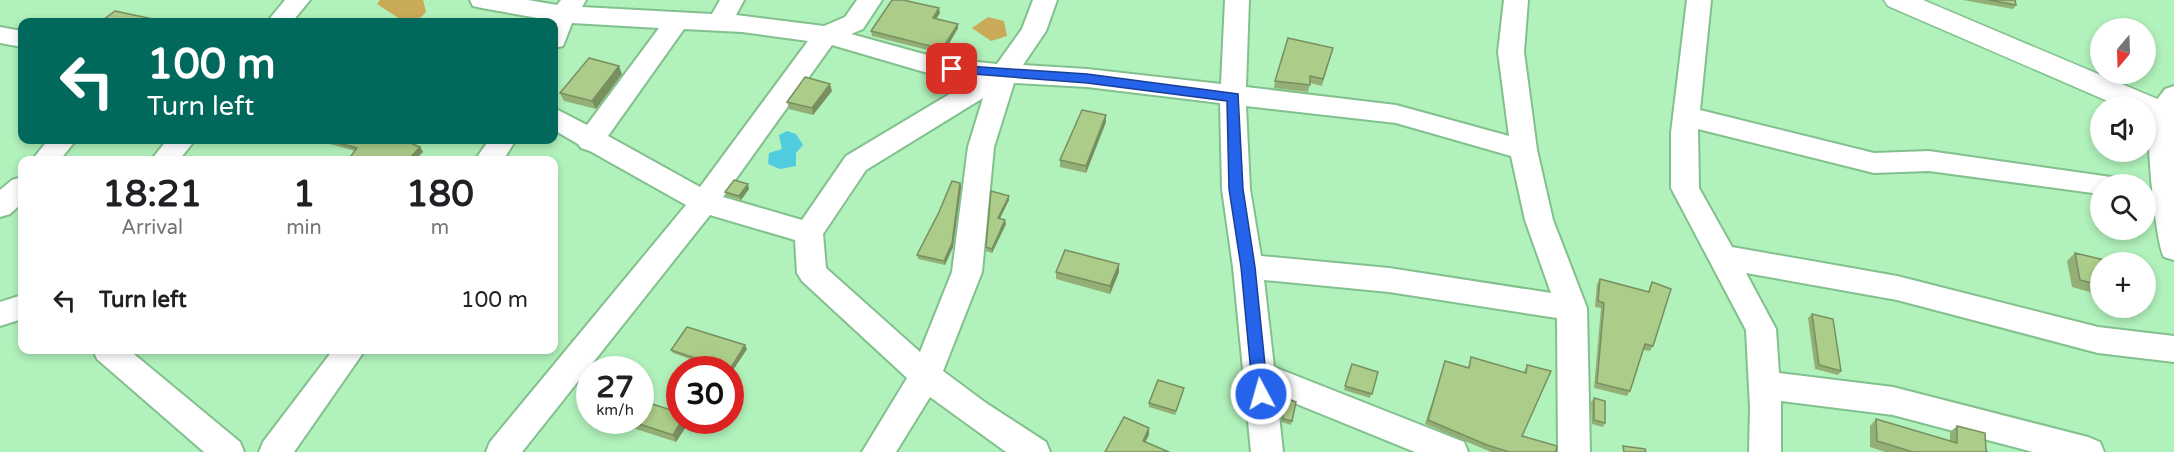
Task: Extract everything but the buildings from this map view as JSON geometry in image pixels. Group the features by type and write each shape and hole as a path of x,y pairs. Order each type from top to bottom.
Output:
{"street":[{"path":"282,18 298,0"},
{"path":"482,0 569,7 718,24 742,24 826,35 938,67 1087,78 1233,97 1396,114 1523,150"},
{"path":"718,24 732,0"},
{"path":"502,452 704,202 826,35 854,23 870,0"},
{"path":"879,452 926,375 967,272 981,147 1004,73 1034,31 1045,0"},
{"path":"1237,0 1233,97 1236,189 1248,267 1267,452"},
{"path":"1516,0 1511,52 1520,110 1523,150 1539,220 1572,309 1574,452"},
{"path":"1695,0 1686,116 1685,188 1761,329 1765,385 1765,452"},
{"path":"1898,0 2171,109 2156,189"},
{"path":"558,31 569,7"},
{"path":"590,141 678,19"},
{"path":"0,35 18,38"},
{"path":"1004,73 856,163 809,233 812,273 926,375 1006,436 1034,452"},
{"path":"1686,116 1786,144 1874,163 1929,161 2090,183"},
{"path":"558,121 590,141 704,202 809,233"},
{"path":"49,156 59,144"},
{"path":"168,156 178,144"},
{"path":"0,181 18,186"},
{"path":"0,206 18,190"},
{"path":"2156,197 2174,249"},
{"path":"1721,257 1897,288 2098,340 2174,350"},
{"path":"1248,267 1389,280 1572,309"},
{"path":"0,314 18,308"},
{"path":"113,354 228,452"},
{"path":"274,452 347,354"},
{"path":"1259,375 1395,440 1452,452"},
{"path":"1765,385 1893,401 2088,452"}],"shaded area":[{"path":"380,0 423,0 426,12 420,18 398,18 377,4"},
{"path":"988,17 1004,21 1007,36 991,41 972,28"}],"water":[{"path":"787,131 796,134 803,145 796,153 796,166 780,169 768,164 769,153 782,149 779,135"}],"route":[{"path":"952,69 1087,78 1233,97 1236,189 1248,267 1261,394"}]}
